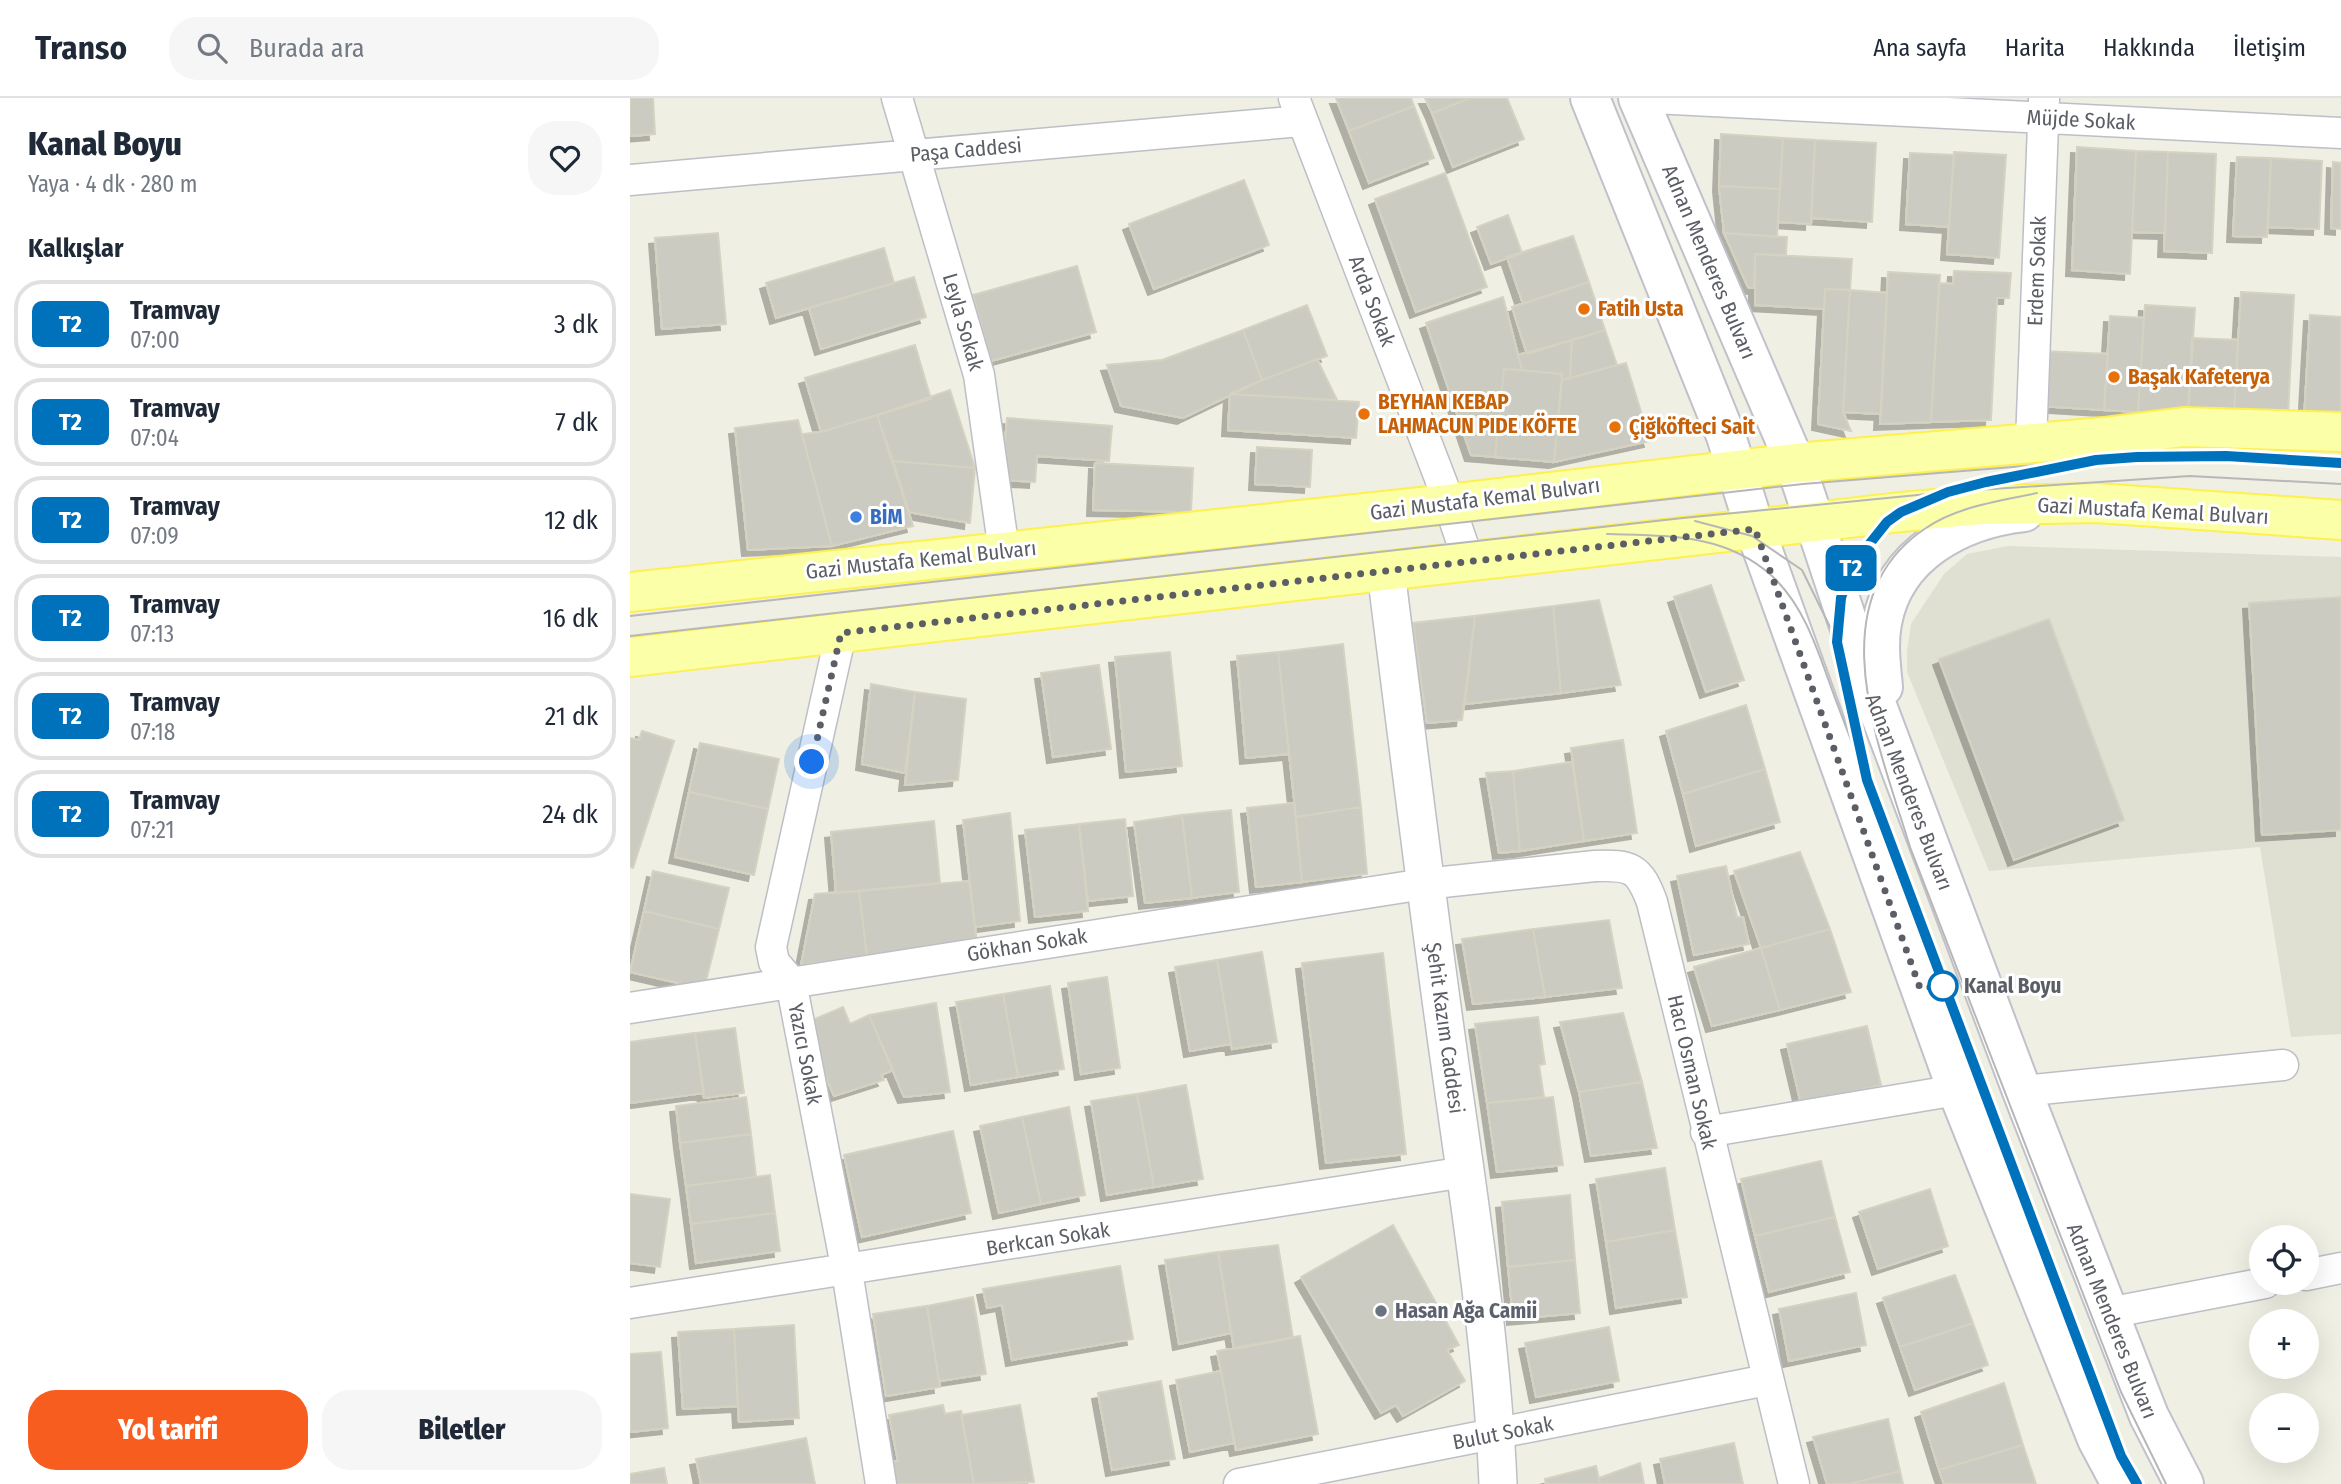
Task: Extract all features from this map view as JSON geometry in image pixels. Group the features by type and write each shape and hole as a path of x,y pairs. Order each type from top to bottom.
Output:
{"main road":[{"path":"1591,98 1738,469 1755,529 1958,1090 2097,1439 2121,1484"},
{"name":"Adnan Menderes Bulvarı","path":"1638,98 1795,463 1865,674 2022,1091 2149,1416 2184,1484"},
{"name":"Gazi Mustafa Kemal Bulvarı","path":"630,592 1449,504 1795,463 2210,426 2341,432"},
{"path":"1900,768 1885,699 1880,653 1885,611 1899,578 1923,551 1940,538 1963,529 2016,513 2097,503"},
{"name":"Gazi Mustafa Kemal Bulvarı","path":"630,657 1469,563 1815,521 1982,505 2097,503 2341,520"}],"street":[{"name":"Leyla Sokak","path":"897,98 979,376 1004,551"},
{"name":"Müjde Sokak","path":"1653,98 2044,108 2341,133"},
{"name":"Erdem Sokak","path":"2031,443 2044,108"},
{"name":"Paşa Caddesi","path":"630,180 915,155 1298,109"},
{"name":"Arda Sokak","path":"1298,109 1469,563"},
{"name":"Şehit Kazım Caddesi","path":"1386,572 1424,884 1465,1172 1496,1435 1498,1484"},
{"name":"Yazıcı Sokak","path":"841,633 771,947 774,962 790,982 847,1271 881,1484"},
{"name":"Hacı Osman Sokak","path":"1424,884 1619,865 1634,870 1644,881 1652,902 1794,1484"},
{"name":"Gökhan Sokak","path":"630,1008 1424,884"},
{"path":"2022,1091 2283,1065"},
{"path":"1706,1132 1958,1090"},
{"name":"Berkcan Sokak","path":"630,1303 1465,1172"},
{"path":"2319,1272 2341,1268"},
{"path":"2108,1313 2249,1286"},
{"name":"Bulut Sokak","path":"1238,1484 1767,1380"}],"shaded area":[{"path":"2008,546 2341,557 2341,1034 2291,1037 2260,847 1989,871 1907,672 1907,651 1911,624 1944,574 1967,554"}],"building":[{"path":"630,98 653,98 655,134 630,136"},
{"path":"1336,98 1411,98 1414,106 1349,131"},
{"path":"1425,98 1471,98 1432,113"},
{"path":"1471,98 1507,98 1524,139 1453,167 1432,113"},
{"path":"1414,106 1434,158 1369,183 1349,131"},
{"path":"1721,134 1783,138 1780,189 1719,186"},
{"path":"1783,138 1815,140 1811,224 1778,222"},
{"path":"1815,140 1876,143 1872,222 1811,218"},
{"path":"2077,147 2136,151 2130,274 2072,270"},
{"path":"2136,151 2168,152 2165,233 2132,232"},
{"path":"1954,152 2006,155 1999,258 1947,254"},
{"path":"2168,152 2216,154 2212,253 2164,251"},
{"path":"1910,153 1954,155 1949,227 1906,224"},
{"path":"2237,157 2271,158 2267,237 2233,236"},
{"path":"2271,158 2322,161 2319,229 2268,227"},
{"path":"2333,162 2341,163 2341,229 2331,228"},
{"path":"1445,173 1487,287 1416,312 1375,199"},
{"path":"1244,180 1269,245 1154,289 1129,224"},
{"path":"1719,186 1780,189 1777,237 1724,233"},
{"path":"1508,215 1522,253 1491,264 1477,227"},
{"path":"718,233 726,324 662,329 655,238"},
{"path":"1724,233 1787,237 1786,255 1755,254 1754,288 1748,287"},
{"path":"1573,236 1589,282 1523,304 1507,257"},
{"path":"884,248 894,283 776,318 766,283"},
{"path":"1755,254 1852,259 1850,290 1825,289 1824,309 1755,305"},
{"path":"1077,266 1096,332 991,361 973,295"},
{"path":"1954,271 2011,273 2009,298 1997,298 1991,420 1931,422 1939,283 1953,284"},
{"path":"1888,272 1940,275 1931,422 1880,424"},
{"path":"914,277 926,317 821,349 809,308"},
{"path":"1589,282 1605,330 1527,354 1512,307"},
{"path":"1825,289 1850,290 1843,412 1851,431 1818,424"},
{"path":"1850,290 1887,293 1881,414 1843,412"},
{"path":"2241,292 2294,295 2288,415 2234,413"},
{"path":"1503,297 1522,370 1504,369 1495,457 1471,455 1426,323"},
{"path":"1307,305 1327,356 1262,380 1243,330"},
{"path":"2145,305 2195,308 2188,415 2138,412"},
{"path":"2310,315 2341,317 2341,422 2304,420"},
{"path":"2110,316 2144,318 2138,412 2104,410"},
{"path":"1243,330 1262,380 1183,418 1121,406 1107,365 1162,360"},
{"path":"1605,330 1617,365 1570,378 1572,340"},
{"path":"2192,338 2238,340 2234,418 2188,415"},
{"path":"1572,340 1570,378 1562,380 1562,374 1522,370 1518,355"},
{"path":"915,345 931,399 821,432 805,378"},
{"path":"2042,351 2108,354 2104,410 2039,406"},
{"path":"1317,359 1337,400 1230,394 1262,380"},
{"path":"1626,363 1650,441 1554,462 1562,380"},
{"path":"1504,369 1562,374 1554,462 1495,457"},
{"path":"950,390 975,468 893,461 877,415"},
{"path":"1230,394 1359,402 1356,438 1228,430"},
{"path":"877,415 913,526 832,546 802,434 821,432"},
{"path":"1007,418 1112,426 1109,461 1037,456 1035,482 1002,480"},
{"path":"798,420 832,546 748,550 735,428"},
{"path":"1257,447 1312,450 1310,487 1255,484"},
{"path":"893,461 975,468 970,523 909,512"},
{"path":"1095,463 1193,468 1191,512 1093,510"},
{"path":"1711,585 1744,680 1706,692 1674,597"},
{"path":"2341,597 2341,830 2262,835 2249,603"},
{"path":"1599,600 1621,685 1561,693 1553,606"},
{"path":"1553,606 1561,693 1465,704 1475,616"},
{"path":"1475,616 1462,720 1427,723 1413,623"},
{"path":"2049,619 2124,820 2014,860 1939,659"},
{"path":"1343,644 1361,807 1296,817 1278,652"},
{"path":"1170,652 1182,766 1126,772 1115,657"},
{"path":"1278,652 1289,754 1246,758 1237,656"},
{"path":"1099,665 1111,749 1053,757 1041,673"},
{"path":"871,684 915,692 905,773 862,764"},
{"path":"915,692 966,699 958,780 905,785"},
{"path":"1746,705 1765,769 1683,794 1666,731"},
{"path":"642,731 674,741 633,868 630,867 630,738 639,740"},
{"path":"1623,740 1637,833 1584,841 1571,748"},
{"path":"700,743 779,759 768,809 689,792"},
{"path":"1572,762 1584,841 1520,851 1513,771"},
{"path":"1765,769 1780,822 1696,846 1683,794"},
{"path":"1513,771 1520,851 1499,853 1486,773"},
{"path":"689,792 768,809 754,875 675,857"},
{"path":"1294,803 1302,882 1256,887 1247,808"},
{"path":"1361,807 1367,874 1302,882 1296,817"},
{"path":"1231,810 1239,892 1192,898 1182,815"},
{"path":"1010,813 1020,921 975,927 963,820"},
{"path":"1182,815 1192,898 1145,903 1134,822"},
{"path":"1125,819 1133,896 1088,901 1079,824"},
{"path":"934,821 940,883 836,893 831,832"},
{"path":"1079,824 1088,911 1035,917 1025,830"},
{"path":"1800,852 1830,929 1761,948 1734,871"},
{"path":"1726,866 1737,917 1743,917 1749,944 1694,955 1677,876"},
{"path":"653,871 729,888 719,929 644,911"},
{"path":"969,881 977,942 867,956 859,891"},
{"path":"859,891 867,956 801,965 815,894"},
{"path":"644,911 719,929 704,989 630,972"},
{"path":"1609,920 1622,988 1545,997 1533,929"},
{"path":"1533,929 1545,997 1473,1004 1462,939"},
{"path":"1830,929 1851,992 1780,1010 1761,948"},
{"path":"1761,948 1780,1010 1712,1026 1694,967"},
{"path":"1262,952 1277,1042 1232,1049 1217,960"},
{"path":"1383,953 1406,1154 1326,1163 1302,963"},
{"path":"1217,960 1231,1044 1190,1051 1175,967"},
{"path":"1107,977 1120,1068 1081,1074 1068,983"},
{"path":"1050,986 1064,1069 1018,1077 1003,994"},
{"path":"1003,994 1018,1077 971,1085 956,1002"},
{"path":"936,1003 950,1092 904,1097 869,1015"},
{"path":"843,1007 850,1024 869,1015 893,1070 881,1075 884,1080 834,1096 803,1024"},
{"path":"1623,1013 1642,1082 1579,1092 1560,1022"},
{"path":"1538,1017 1545,1064 1539,1065 1544,1097 1487,1103 1475,1024"},
{"path":"1867,1026 1881,1085 1801,1104 1787,1044"},
{"path":"735,1028 744,1093 704,1098 695,1033"},
{"path":"695,1033 704,1093 630,1103 630,1042"},
{"path":"1642,1082 1657,1148 1591,1156 1579,1092"},
{"path":"1186,1085 1203,1179 1154,1187 1137,1094"},
{"path":"1137,1094 1154,1187 1107,1195 1091,1101"},
{"path":"746,1097 751,1134 680,1143 676,1106"},
{"path":"1553,1097 1563,1165 1497,1172 1487,1103"},
{"path":"1069,1107 1085,1195 1041,1204 1022,1117"},
{"path":"1022,1117 1041,1204 999,1213 980,1126"},
{"path":"953,1131 971,1213 862,1237 844,1155"},
{"path":"751,1134 756,1177 686,1186 680,1143"},
{"path":"1821,1161 1835,1217 1755,1236 1741,1179"},
{"path":"1665,1168 1675,1230 1606,1242 1596,1179"},
{"path":"770,1175 775,1213 691,1224 686,1186"},
{"path":"1930,1189 1948,1246 1878,1269 1859,1212"},
{"path":"630,1194 670,1199 660,1267 630,1263"},
{"path":"1570,1195 1575,1260 1508,1267 1502,1202"},
{"path":"775,1213 780,1251 696,1263 691,1224"},
{"path":"1835,1217 1850,1272 1769,1292 1755,1236"},
{"name":"Hasan Ağa Camii","path":"1393,1225 1459,1345 1447,1350 1465,1381 1403,1416 1396,1405 1381,1413 1301,1277"},
{"path":"1675,1230 1687,1297 1616,1308 1606,1242"},
{"path":"1278,1245 1293,1338 1234,1349 1218,1252"},
{"path":"1218,1252 1231,1333 1179,1344 1165,1260"},
{"path":"1575,1260 1580,1313 1513,1319 1508,1267"},
{"path":"1120,1266 1133,1339 1012,1360 1002,1305 987,1308 983,1289"},
{"path":"1955,1275 1973,1323 1900,1347 1883,1298"},
{"path":"1856,1293 1866,1345 1789,1361 1779,1309"},
{"path":"973,1297 986,1374 939,1381 927,1306"},
{"path":"927,1306 940,1387 886,1396 873,1314"},
{"path":"1973,1323 1988,1365 1915,1390 1900,1347"},
{"path":"794,1325 799,1418 739,1422 734,1329"},
{"path":"1609,1327 1619,1381 1536,1397 1525,1343"},
{"path":"734,1329 738,1406 683,1409 678,1332"},
{"path":"1300,1336 1318,1434 1236,1450 1217,1351"},
{"path":"661,1352 668,1428 630,1432 630,1354"},
{"path":"1221,1371 1234,1443 1190,1452 1176,1380"},
{"path":"1161,1381 1175,1459 1112,1470 1098,1393"},
{"path":"2004,1383 2023,1445 1939,1470 1921,1412"},
{"path":"943,1405 945,1414 961,1411 974,1484 891,1484 887,1462 898,1461 889,1415"},
{"path":"1020,1405 1034,1482 974,1484 961,1415"},
{"path":"1888,1419 1900,1471 1849,1484 1827,1484 1813,1437"},
{"path":"806,1438 815,1484 701,1484 696,1459"},
{"path":"1734,1443 1743,1484 1665,1484 1660,1459"},
{"path":"2023,1445 2036,1484 1944,1484 1939,1470"},
{"path":"1640,1463 1644,1484 1600,1484 1599,1478"},
{"path":"1596,1466 1600,1484 1546,1484 1545,1479"},
{"path":"664,1468 667,1484 630,1484 630,1474"},
{"path":"1900,1471 1903,1484 1849,1484"}],"tram line":[{"name":"T2","path":"2137,1484 2121,1456 1867,780 1837,642 1841,598 1851,567 1876,532 1901,512 1948,492 2020,474 2096,460 2186,455 2341,463"},
{"path":"630,616 1803,484 2137,457 2226,456 2341,463"},
{"path":"630,636 1683,518 1948,492 2190,476 2341,484"},
{"path":"2037,493 1952,514 1926,528 1892,558 1873,594 1865,634 1866,677 1884,766 1910,847 2121,1392 2166,1484"},
{"path":"1856,730 1838,651 1838,615 1842,592 1860,553 1874,536 1910,510 1933,499"},
{"path":"1695,521 1752,536 1802,570 1836,639"},
{"path":"1607,534 1673,537 1715,544 1735,552 1772,576 1795,604 1804,620 2121,1456 2137,1484"}],"place":[{"name":"Fatih Usta","path":"1584,309"},
{"name":"Başak Kafeterya","path":"2114,377"},
{"name":"BEYHAN KEBAP LAHMACUN PIDE KÖFTE","path":"1364,414"},
{"name":"Çiğköfteci Sait","path":"1615,427"},
{"name":"BİM","path":"856,517"},
{"name":"Kanal Boyu","path":"1943,986"},
{"name":"Hasan Ağa Camii","path":"1381,1311"}],"route":[{"path":"812,762 841,633 1755,529 1920,988 1943,986"}]}
